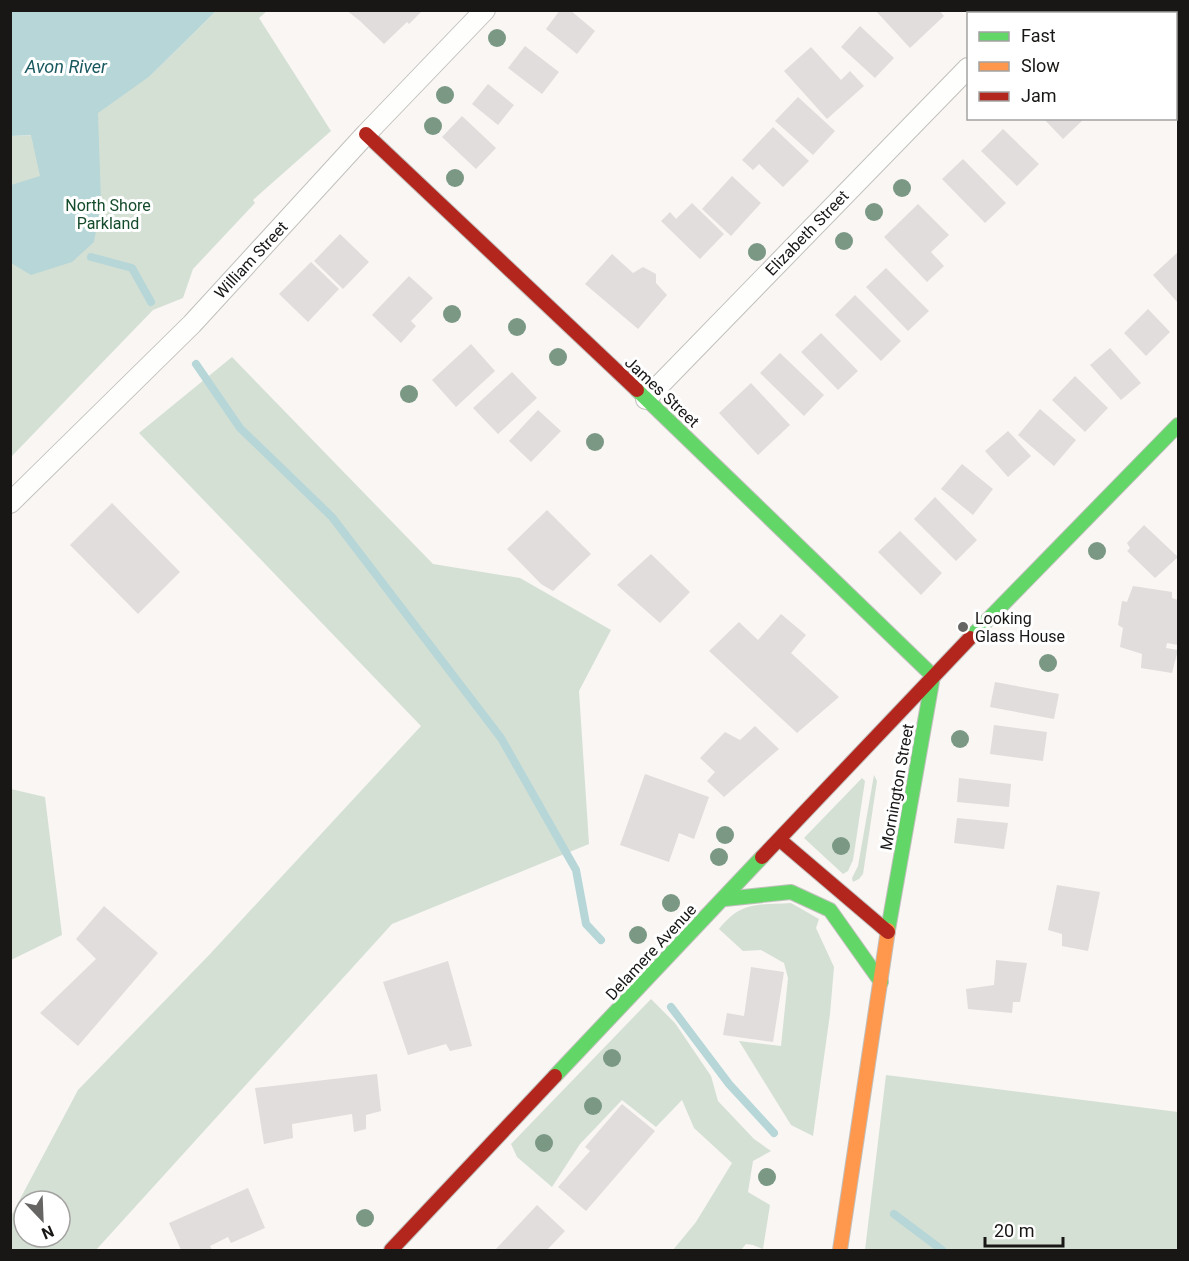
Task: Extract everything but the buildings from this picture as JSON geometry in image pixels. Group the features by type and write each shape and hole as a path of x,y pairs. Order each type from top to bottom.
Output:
{"street":[{"name":"William Street","path":"10,503 156,362 485,10"},
{"name":"Elizabeth Street","path":"646,399 967,70"},
{"name":"James Street","path":"366,135 646,399 933,676"},
{"path":"933,676 1179,425"},
{"name":"Delamere Avenue","path":"391,1251 933,676"},
{"name":"Mornington Street","path":"840,1251 888,932 933,676"},
{"path":"780,840 888,932"},
{"path":"725,898 791,892 830,910 881,982"}],"green space":[{"name":"North Shore Parkland","path":"216,11 267,11 259,18 331,131 253,200 255,203 193,269 183,298 153,310 11,457 11,136 34,135 150,76"},
{"path":"232,357 433,564 520,578 611,630 579,691 589,844 392,924 96,1250 11,1250 12,1214 12,1249 72,1249 72,1189 25,1189 78,1090 210,954 421,726 139,433"},
{"path":"874,775 877,781 863,874 853,882 852,878 858,866"},
{"path":"862,778 865,781 853,860 848,871 843,874 804,838"},
{"path":"11,789 45,797 62,935 11,960"},
{"path":"791,903 819,919 816,928 834,967 830,1014 813,1136 791,1125 739,1041 781,1046 788,978 784,963 761,950 743,951 719,929 735,913 751,906"},
{"path":"651,999 675,1023 711,1076 718,1101 754,1139 771,1151 753,1161 748,1192 770,1205 763,1249 746,1244 741,1250 673,1250 696,1222 732,1163 694,1128 682,1100 656,1127 622,1100 580,1144 552,1187 517,1157 511,1144"},
{"path":"886,1075 1178,1112 1178,1250 865,1250"}],"water":[{"name":"Avon River","path":"11,10 216,11 150,76 98,113 101,202 94,242 72,262 31,275 11,263 11,185 40,176 31,135 11,136"}],"waterway":[{"path":"91,257 132,268 151,302"},
{"path":"196,364 240,428 332,517 501,738 576,870 586,924 601,940"},
{"path":"671,1007 729,1084 774,1133"},
{"path":"894,1214 942,1250"}],"traffic: fast":[{"path":"637,390 933,676"},
{"path":"970,638 1178,425"},
{"path":"888,930 933,676"},
{"path":"555,1076 762,857"},
{"path":"725,899 791,892 830,910 881,982"}],"traffic: slow":[{"path":"840,1250 888,930"}],"traffic: jam":[{"path":"366,134 637,390"},
{"path":"762,857 970,638"},
{"path":"780,840 888,932"},
{"path":"391,1250 555,1076"}],"place":[{"name":"Looking Glass House","path":"963,627"}]}
